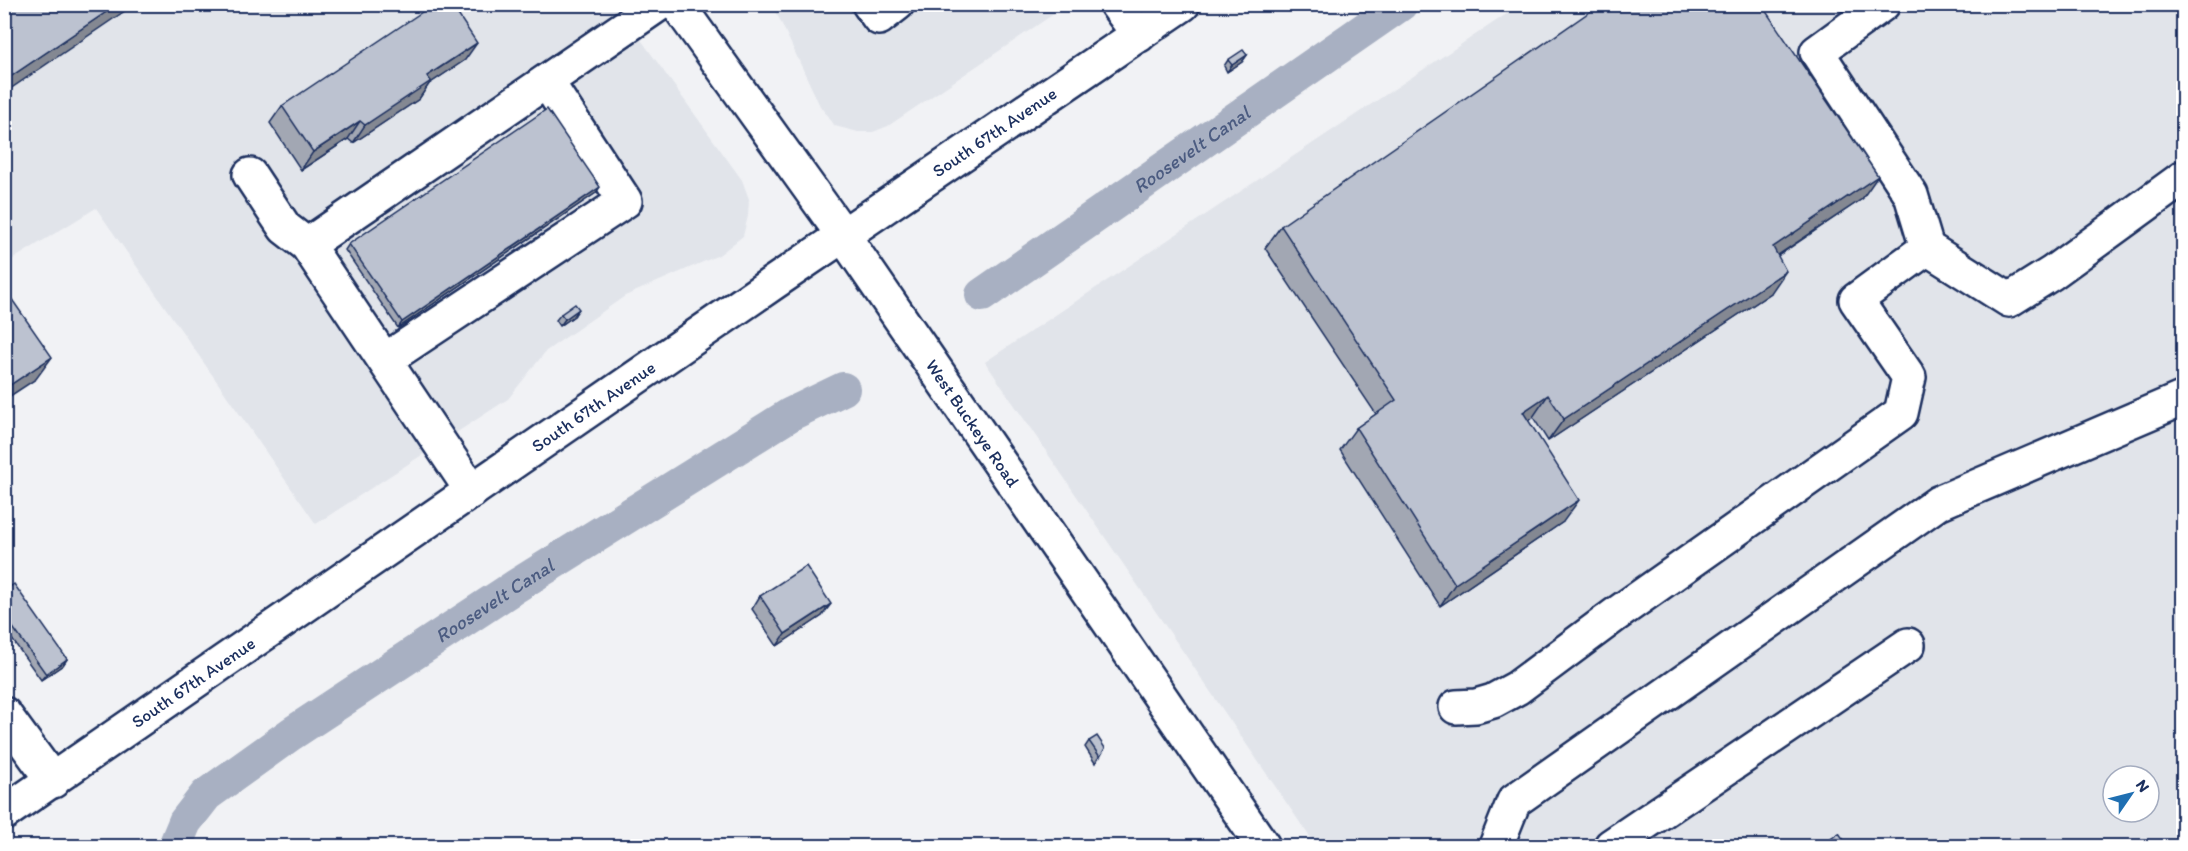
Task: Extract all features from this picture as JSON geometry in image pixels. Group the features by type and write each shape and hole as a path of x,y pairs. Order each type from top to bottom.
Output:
{"main road":[{"path":"307,245 659,4"},
{"name":"West Buckeye Road","path":"677,4 843,235 1263,846"},
{"path":"869,4 879,18 897,4"},
{"path":"1116,4 1139,34"},
{"name":"South 67th Avenue","path":"4,813 843,235 1183,4"},
{"path":"1883,4 1817,52 1911,195 1927,248 2009,300 2052,273 2184,177"},
{"path":"385,360 625,201 547,82"},
{"path":"250,175 285,228 307,245 472,491"},
{"path":"1456,707 1476,706 1493,701 1517,688 1615,615 1901,413 1909,377 1856,300 1927,248"},
{"path":"1496,846 1514,801 1938,503 2184,398"},
{"path":"1611,846 1908,645"},
{"path":"4,714 53,780"}],"shaded area":[{"path":"5,5 616,5 742,180 749,199 743,236 719,255 625,296 546,351 508,399 316,524 96,208 5,264"},
{"path":"770,5 1067,5 888,126 873,132 858,132 835,126 820,106 779,18"},
{"path":"1520,5 2183,5 2183,846 1316,846 985,362"}],"building":[{"path":"4,4 118,4 4,81"},
{"path":"434,4 451,4 477,43 427,76 431,81 365,125 360,121 313,152 282,106"},
{"path":"1601,4 1761,4 1878,176 1773,247 1786,271 1564,419 1548,395 1523,412 1579,500 1455,584 1356,428 1396,400 1281,226"},
{"path":"1243,50 1247,55 1232,65 1228,60"},
{"path":"547,109 600,187 402,322 349,244"},
{"path":"4,288 52,357 4,389"},
{"path":"575,304 579,309 565,319 561,314"},
{"path":"806,566 831,604 785,634 760,596"},
{"path":"14,584 67,659 46,674 4,615 4,591"},
{"path":"1097,736 1105,748 1100,757 1089,741"},
{"path":"1839,833 1848,846 1821,846"}],"waterway":[{"name":"Roosevelt Canal","path":"982,295 1401,4"},
{"name":"Roosevelt Canal","path":"175,846 185,822 206,795 291,734 516,586 791,414 843,389"}]}
